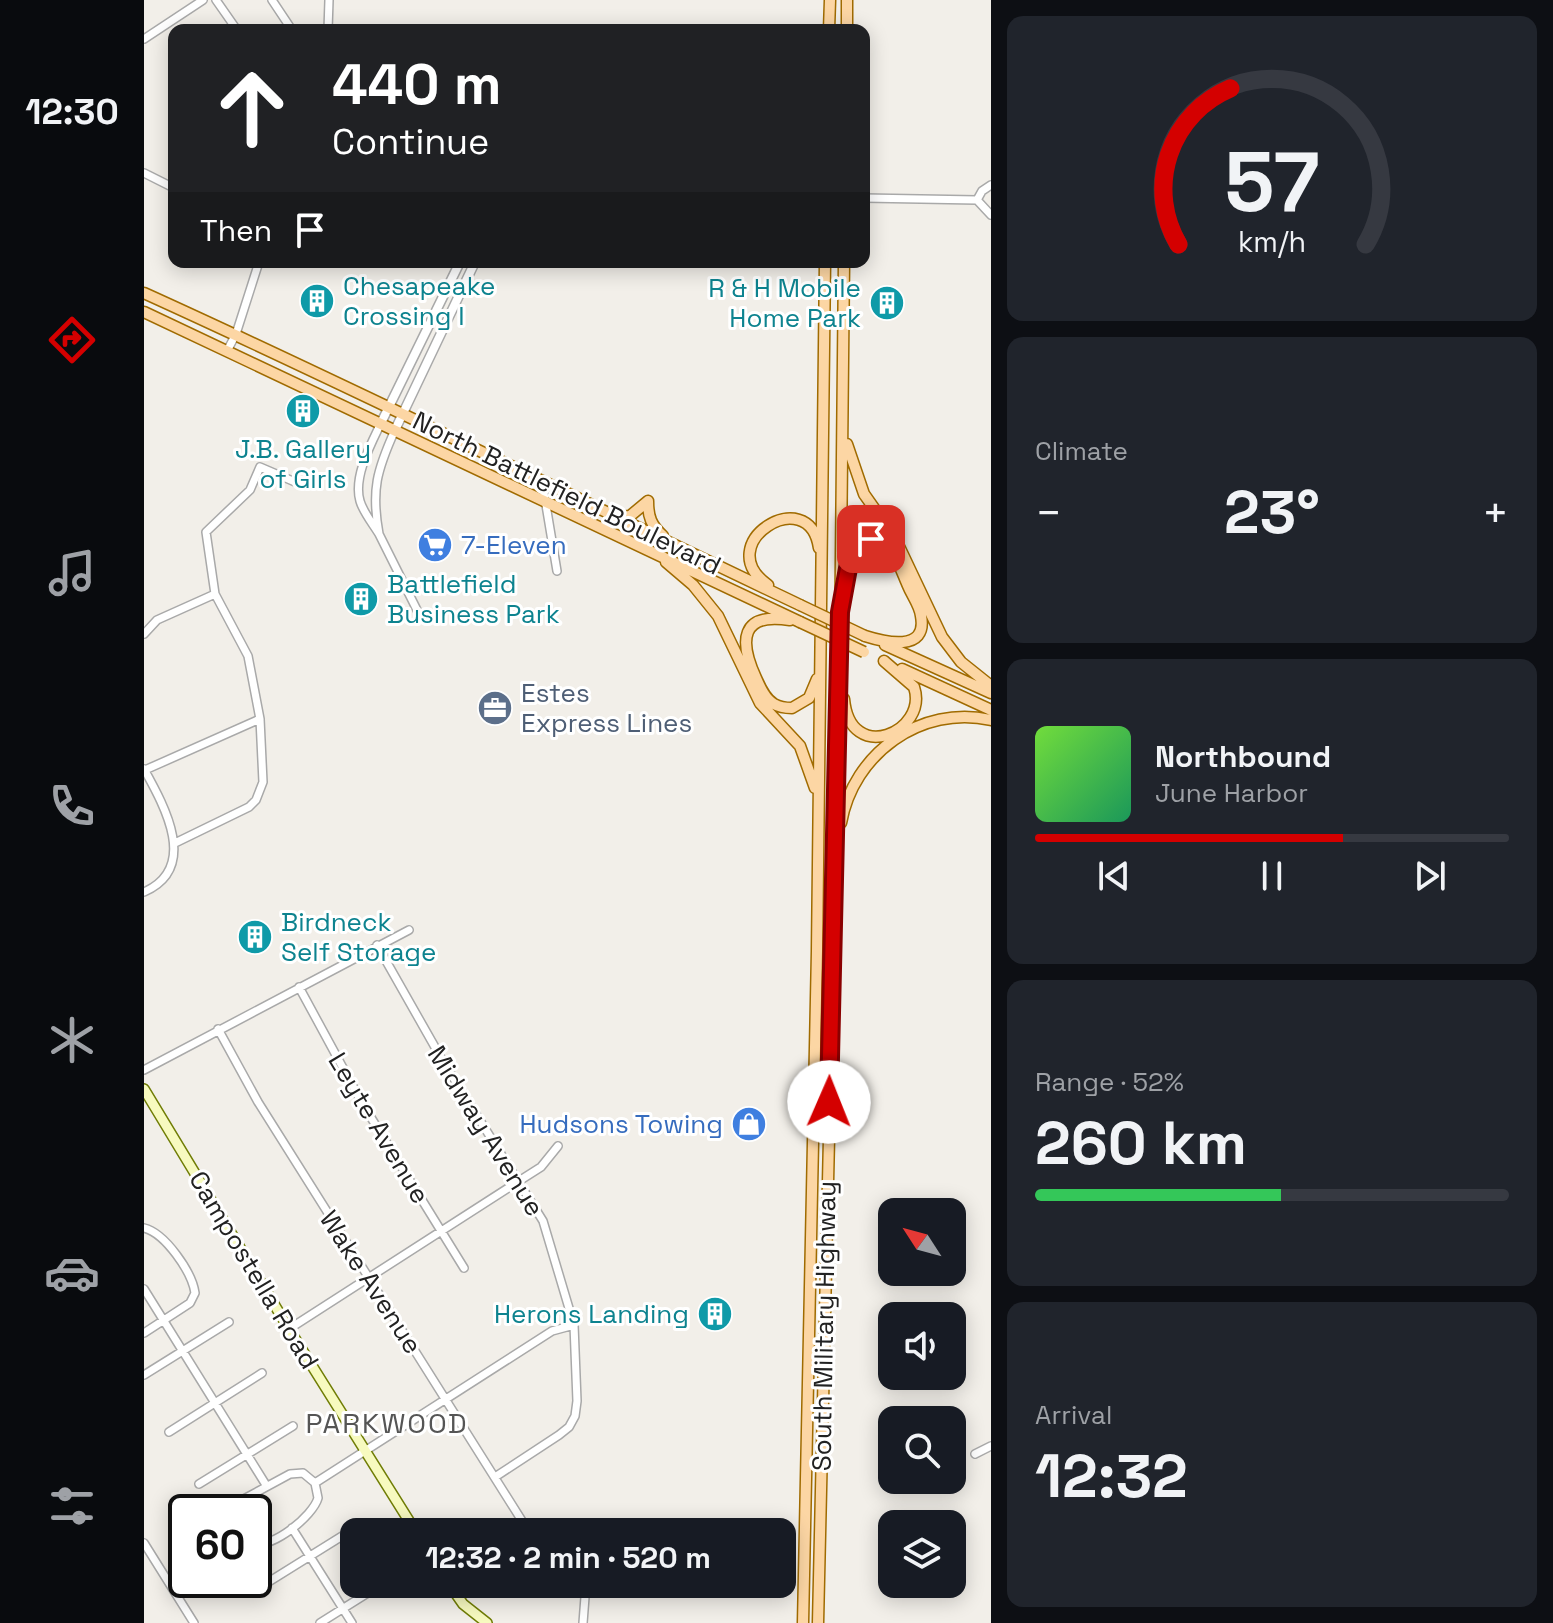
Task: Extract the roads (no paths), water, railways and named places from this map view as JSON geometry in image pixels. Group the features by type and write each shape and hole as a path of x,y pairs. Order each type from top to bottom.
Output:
{"main road":[{"path":"829,24 830,0"},
{"path":"847,0 847,24"},
{"name":"South Military Highway","path":"803,1623 823,603 825,268"},
{"name":"South Military Highway","path":"818,1623 840,653 844,268"},
{"name":"North Battlefield Boulevard","path":"144,293 390,406 677,547 991,693"},
{"name":"North Battlefield Boulevard","path":"144,312 991,710"},
{"path":"843,422 854,471 864,494 895,538 942,637 961,662 991,686"},
{"path":"615,517 630,516 648,501 652,526 677,547"},
{"path":"800,605 760,579 749,565 748,556 755,539 770,525 789,518 807,523 816,535 822,569 823,603"},
{"path":"840,612 851,552 862,541 879,540 886,544 920,612 921,626 913,638 898,644 865,636"},
{"path":"644,547 685,578 718,616 760,703 800,746 819,801"},
{"path":"800,622 769,618 753,625 748,632 745,648 766,698 773,704 792,708 809,698 818,676 822,645"},
{"path":"840,653 848,719 859,733 875,738 883,737 908,721 917,705 914,687 884,661"},
{"path":"835,868 844,807 851,788 870,759 907,733 937,721 969,717 991,720"},
{"name":"Campostella Road","path":"144,1089 149,1102 407,1518"},
{"path":"459,1598 487,1623"}],"street":[{"path":"144,39 203,0"},
{"path":"216,0 233,24"},
{"path":"272,0 288,24"},
{"path":"328,24 329,0"},
{"path":"144,173 168,185"},
{"path":"977,200 982,191 991,185"},
{"path":"870,198 977,200 991,215"},
{"path":"227,351 236,334 257,268"},
{"path":"419,614 360,503 360,477 381,423 457,268"},
{"path":"379,534 374,505 378,469 472,268"},
{"path":"175,843 241,812 256,800 263,782 260,719 248,656 215,594 206,532 250,490 260,467 295,482"},
{"path":"542,481 557,571"},
{"path":"144,634 157,620 215,594"},
{"path":"144,892 155,887 167,875 175,858 175,843 165,811 144,770 260,719"},
{"path":"144,1070 409,930"},
{"name":"Midway Avenue","path":"377,945 444,1063 543,1221 574,1325 575,1416 569,1427 559,1435 495,1477"},
{"name":"Leyte Avenue","path":"299,987 362,1103 464,1268"},
{"name":"Wake Avenue","path":"218,1029 258,1102 520,1518"},
{"path":"289,1329 541,1167 558,1146"},
{"path":"144,1228 166,1240 194,1287 194,1299 190,1303 144,1333"},
{"path":"144,1289 266,1485"},
{"path":"144,1375 229,1322"},
{"path":"315,1483 552,1331 574,1325"},
{"path":"169,1432 262,1373"},
{"path":"199,1484 293,1426"},
{"path":"975,1454 991,1446"},
{"path":"252,1494 290,1474 303,1473 315,1483 318,1490 316,1506 310,1514 272,1540"},
{"path":"292,1528 352,1623"},
{"path":"272,1580 340,1538"},
{"path":"144,1543 194,1623"},
{"path":"320,1623 360,1598"},
{"path":"583,1623 585,1598"}],"place":[{"name":"Chesapeake Crossing I","path":"317,301"},
{"name":"R & H Mobile Home Park","path":"887,303"},
{"name":"J.B. Gallery of Girls","path":"303,411"},
{"name":"7-Eleven","path":"435,545"},
{"name":"Battlefield Business Park","path":"361,599"},
{"name":"Estes Express Lines","path":"495,708"},
{"name":"Birdneck Self Storage","path":"255,937"},
{"name":"Hudsons Towing","path":"749,1124"},
{"name":"Herons Landing","path":"715,1314"}],"district":[{"name":"PARKWOOD","path":"387,1423"}]}
